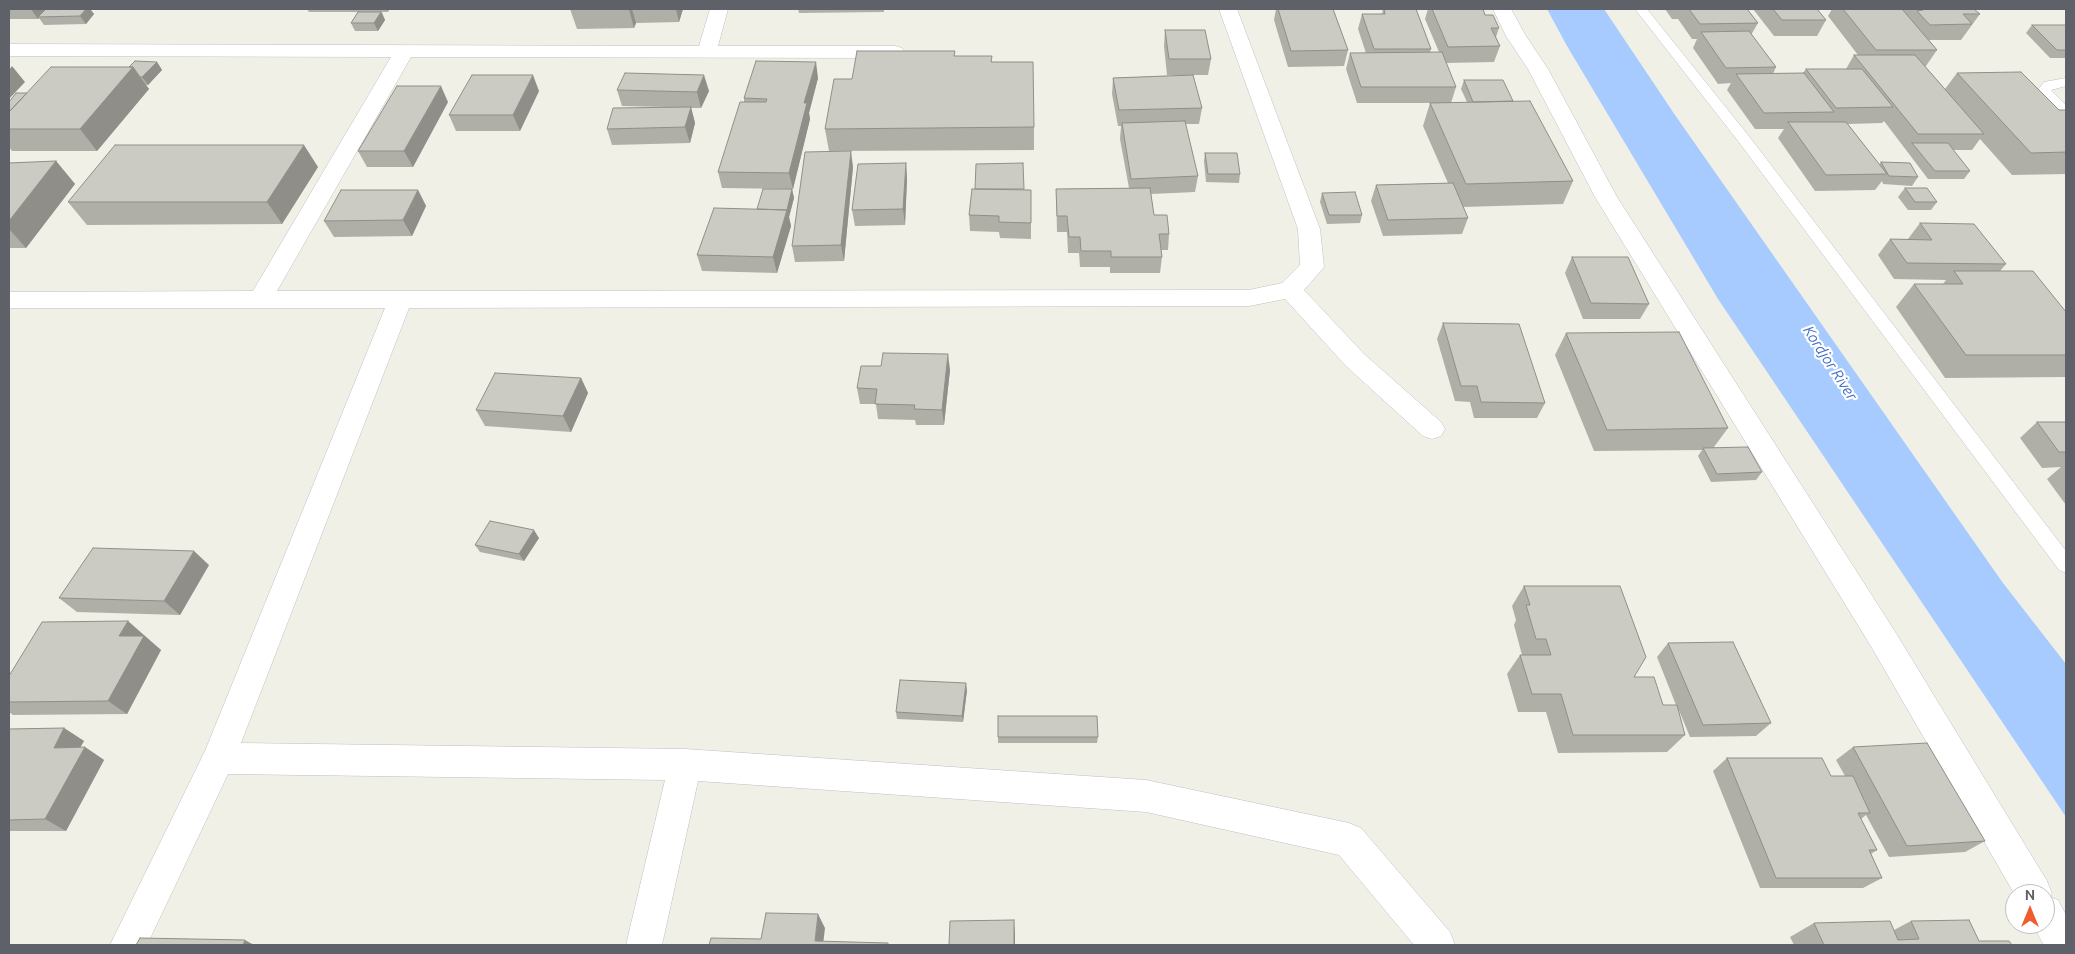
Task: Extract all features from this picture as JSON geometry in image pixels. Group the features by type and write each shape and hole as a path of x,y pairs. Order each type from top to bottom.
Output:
{"street":[{"path":"707,51 719,9"},
{"path":"9,300 1248,298 1290,290 1312,267 1309,229 1228,9"},
{"path":"1502,9 1516,36 1538,69 1606,197 1883,639 2028,884"},
{"path":"9,50 912,52"},
{"path":"260,300 405,50"},
{"path":"1290,290 1355,360 1432,429"},
{"path":"128,945 219,758 400,300"},
{"path":"219,758 685,766 1146,796 1349,840 1437,945"},
{"path":"644,945 685,766"},
{"path":"2055,930 2064,945"}],"lane":[{"path":"1641,9 1743,138 2066,565"},
{"path":"2066,82 2049,85 2044,90 2066,112"}],"water":[{"name":"Kordjor River","path":"1547,9 1604,9 1675,115 2003,583 2066,664 2066,817 1718,299 1567,46"}],"building":[{"path":"46,9 86,9 80,16 38,17"},
{"path":"1278,9 1333,9 1348,50 1291,51"},
{"path":"1384,9 1416,9 1431,49 1374,49 1362,14 1385,14"},
{"path":"1432,9 1483,9 1485,15 1493,15 1499,28 1491,28 1500,46 1448,47"},
{"path":"1689,9 1747,9 1758,23 1700,24"},
{"path":"1773,9 1817,9 1826,20 1782,20"},
{"path":"1843,9 1902,9 1937,50 1876,50"},
{"path":"1922,9 1974,9 1980,14 1963,14 1972,24 1930,25 1917,11"},
{"path":"358,12 381,12 374,23 351,23"},
{"path":"2032,25 2066,25 2066,50 2057,50"},
{"path":"1165,30 1205,30 1211,59 1169,59"},
{"path":"1749,31 1776,67 1726,68 1701,32"},
{"path":"857,51 955,51 954,56 992,56 991,62 1033,62 1034,127 825,129 834,79 852,79"},
{"path":"1442,52 1456,87 1361,87 1350,53"},
{"path":"1854,55 1915,55 1984,134 1918,134"},
{"path":"135,61 157,62 140,77 133,67 129,67"},
{"path":"756,61 816,62 804,103 807,103 789,173 718,172 740,102 766,102 767,99 744,98"},
{"path":"51,67 133,67 80,129 9,129 9,112"},
{"path":"1806,69 1862,69 1893,107 1836,108"},
{"path":"2021,72 2059,110 2066,110 2066,152 2031,153 1957,73"},
{"path":"625,73 704,75 697,92 617,90"},
{"path":"1804,73 1834,112 1764,113 1736,74"},
{"path":"472,75 533,75 513,115 449,115"},
{"path":"1193,75 1202,108 1119,110 1113,78"},
{"path":"1464,80 1503,80 1513,101 1473,102"},
{"path":"397,86 441,86 404,151 358,151"},
{"path":"16,93 27,93 9,112 9,102"},
{"path":"1530,101 1573,181 1466,184 1430,103"},
{"path":"691,107 685,127 607,129 613,108"},
{"path":"1185,121 1198,176 1131,179 1122,123"},
{"path":"1788,122 1846,122 1887,174 1826,175"},
{"path":"1912,143 1948,143 1970,171 1935,171"},
{"path":"115,145 304,145 267,202 68,202"},
{"path":"851,151 841,245 792,246 805,152"},
{"path":"1205,153 1237,153 1240,174 1208,174"},
{"path":"56,161 9,221 9,163"},
{"path":"1881,162 1910,163 1918,177 1889,176"},
{"path":"906,163 903,209 852,210 858,164"},
{"path":"1023,163 1024,189 975,189 976,164"},
{"path":"1453,183 1468,218 1388,220 1376,185"},
{"path":"1150,188 1154,215 1167,215 1169,234 1159,234 1162,257 1111,257 1111,251 1081,251 1080,237 1069,237 1067,216 1057,216 1056,189"},
{"path":"1905,188 1927,188 1937,202 1915,202"},
{"path":"763,189 792,189 787,210 757,209"},
{"path":"972,189 1031,190 1031,223 999,222 999,216 969,215"},
{"path":"341,190 418,190 403,220 324,221"},
{"path":"1355,192 1362,215 1329,215 1322,193"},
{"path":"714,208 787,210 773,257 697,255"},
{"path":"1920,223 1974,224 2006,264 1907,263 1890,239 1932,240"},
{"path":"1572,257 1628,257 1649,304 1591,303"},
{"path":"1954,271 2033,271 2066,312 2066,355 1966,355 1914,284 1963,284"},
{"path":"1443,323 1519,324 1545,403 1481,402 1477,386 1461,386"},
{"path":"1679,332 1728,428 1607,430 1566,333"},
{"path":"883,353 948,354 942,410 914,409 915,405 875,404 877,389 857,388 861,366 881,366"},
{"path":"495,373 581,378 563,416 476,410"},
{"path":"2037,422 2066,422 2066,452 2059,452"},
{"path":"1748,447 1762,472 1717,474 1703,448"},
{"path":"490,521 534,530 519,554 475,545"},
{"path":"93,548 194,551 164,601 59,598"},
{"path":"1524,586 1620,586 1646,657 1634,677 1654,677 1663,705 1677,705 1685,735 1573,735 1561,694 1532,694 1520,655 1551,655 1546,639 1536,639 1526,605 1530,605"},
{"path":"128,621 119,636 144,636 108,701 9,702 9,676 42,622"},
{"path":"1733,642 1771,723 1703,725 1668,643"},
{"path":"900,680 966,683 962,716 896,712"},
{"path":"998,716 1097,716 1098,737 998,737"},
{"path":"64,728 54,748 85,747 45,819 9,820 9,729"},
{"path":"1927,743 1985,841 1907,846 1853,747"},
{"path":"1727,758 1822,758 1831,776 1853,776 1870,813 1858,813 1877,850 1869,850 1882,878 1776,878"},
{"path":"766,913 818,914 815,941 888,943 888,945 709,945 711,938 761,939"},
{"path":"1014,920 1014,945 949,945 950,921"},
{"path":"1969,920 1979,941 2009,941 2012,945 1824,945 1814,923 1890,921 1898,940 1919,939 1911,921"},
{"path":"140,938 245,940 243,945 136,945"}]}
